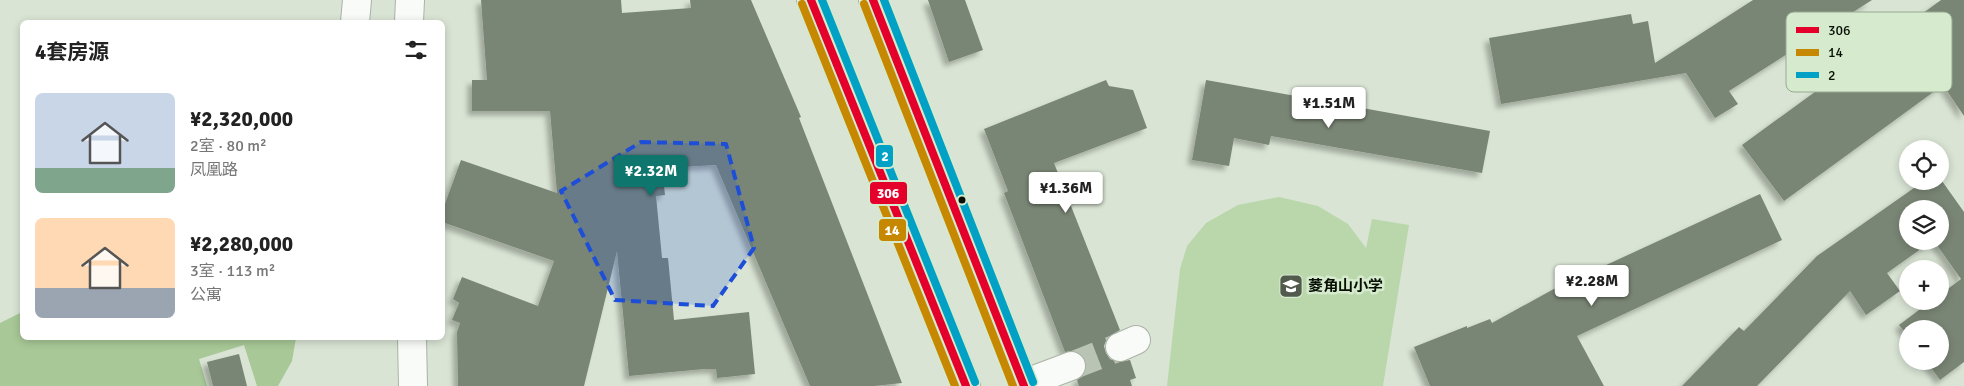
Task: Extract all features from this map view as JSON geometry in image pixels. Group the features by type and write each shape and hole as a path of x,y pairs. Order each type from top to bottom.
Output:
{"main road":[{"path":"355,20 357,0"},
{"path":"811,0 966,386"},
{"path":"873,0 1024,385 1071,366"},
{"path":"412,340 413,386"}],"highlighted area":[{"path":"641,142 726,144 754,248 713,306 615,300 561,191"}],"green space":[{"name":"菱角山小学","path":"1279,197 1318,206 1348,224 1366,248 1372,219 1409,225 1383,386 1167,386 1180,269 1187,246 1206,223 1238,205"},
{"path":"20,313 20,340 296,340 292,361 278,386 257,386 244,345 199,359 207,386 0,386 0,323"}],"building":[{"path":"481,0 621,0 622,13 691,8 690,0 751,0 801,117 799,118 902,383 874,386 810,386 716,165 662,168 665,195 656,196 662,258 668,258 674,320 749,312 755,374 717,378 716,369 704,369 629,376 617,251 584,386 458,386 457,332 460,323 452,320 459,303 453,299 462,277 538,306 554,261 445,223 445,204 461,160 557,193 550,111 472,111 472,80 487,80"},
{"path":"928,0 965,0 983,50 949,62"},
{"path":"1753,0 1872,0 1853,12 1786,12 1786,55 1729,91 1738,104 1715,118 1686,73 1501,104 1489,38 1631,14 1633,24 1648,21 1655,63"},
{"path":"1941,0 1964,0 1964,116 1948,92 1952,92 1952,12 1925,12"},
{"path":"1106,80 1109,86 1133,90 1147,128 1054,163 1120,330 1107,338 1104,346 1106,353 1110,359 1118,362 1130,360 1136,378 1130,380 1132,386 1079,386 1077,380 1083,376 1086,369 1086,361 1081,354 1073,351 1065,352 1004,193 1008,191 984,129"},
{"path":"1206,80 1490,131 1482,173 1271,136 1269,145 1234,138 1229,166 1192,160"},
{"path":"1815,92 1933,92 1784,201 1742,145"},
{"path":"1911,190 1948,190 1964,212 1964,362 1940,380 1933,370 1949,370 1949,320 1906,320 1919,310 1949,310 1949,288 1961,279 1940,250 1949,250 1949,200 1899,200 1899,250 1919,250 1905,260 1899,260 1899,264 1887,273 1899,292 1866,315 1850,291 1757,386 1682,386 1739,327 1744,331 1817,256"},
{"path":"1760,194 1782,240 1577,336 1604,386 1430,386 1414,347 1467,326 1467,328 1490,319 1492,323 1552,290"},
{"path":"239,354 247,386 213,386 207,362"}],"tunnel":[{"path":"1071,366 1120,347"}],"transit line":[{"name":"306","path":"811,0 966,386"},
{"name":"2","path":"822,0 975,382"},
{"name":"306","path":"873,0 1024,386"},
{"name":"2","path":"884,0 1033,382"},
{"name":"14","path":"802,4 955,386"},
{"name":"14","path":"864,4 1013,386"}],"place":[{"name":"菱角山小学","path":"1291,286"}]}
